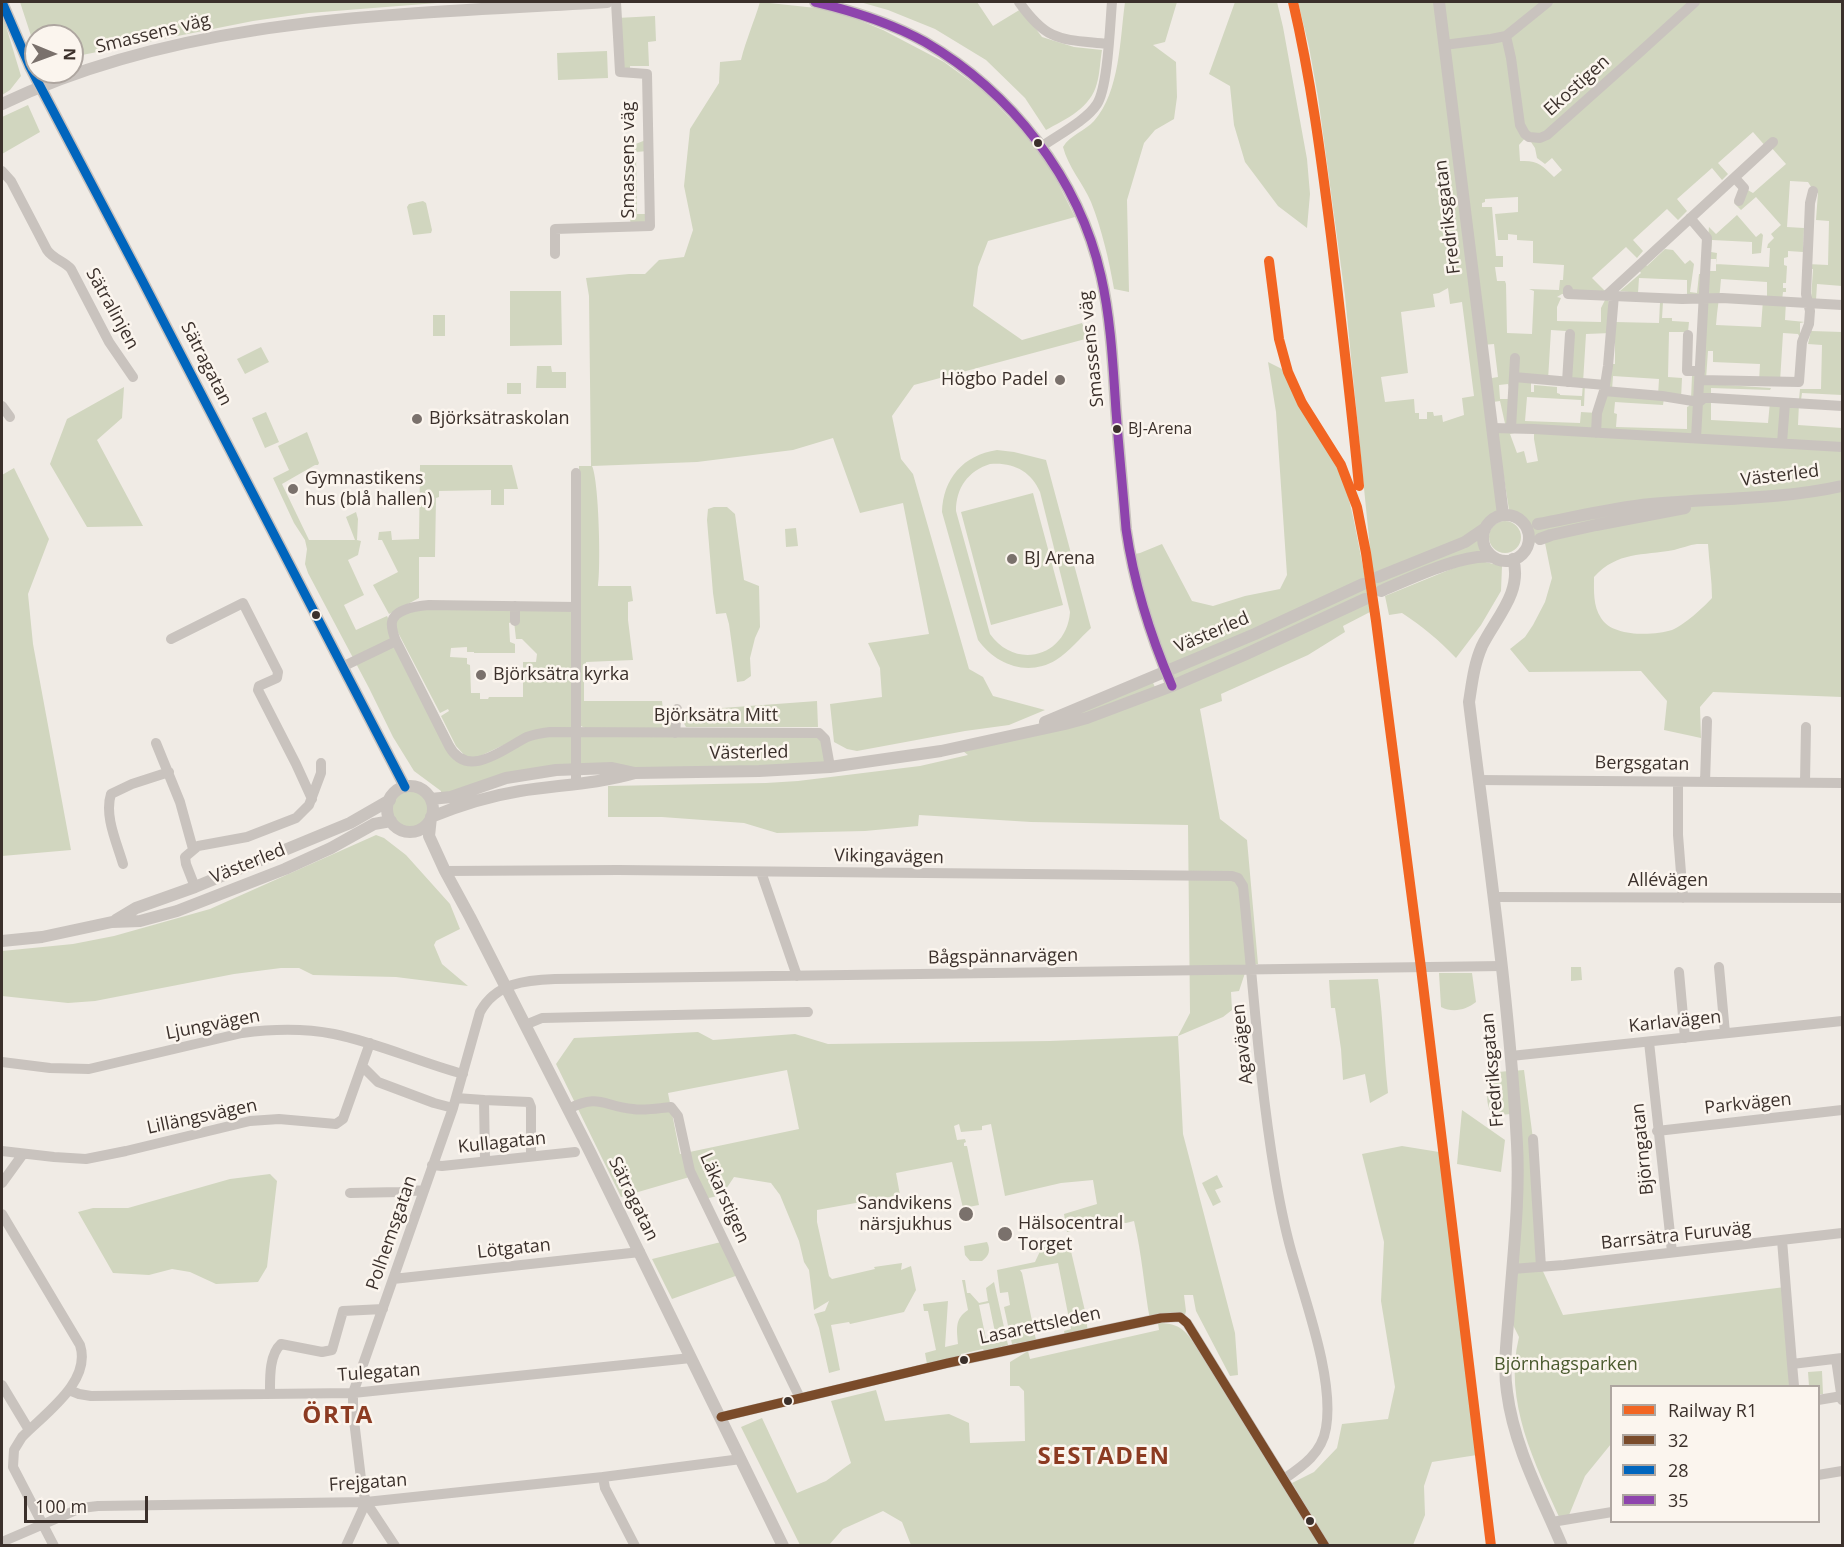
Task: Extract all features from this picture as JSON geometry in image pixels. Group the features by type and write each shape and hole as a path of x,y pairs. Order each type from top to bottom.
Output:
{"street":[{"name":"Sätragatan","path":"2,2 30,67 342,667 409,787"},
{"name":"Smassens väg","path":"2,104 95,68 196,40 268,28 351,19 608,2"},
{"name":"Smassens väg","path":"555,254 555,229 650,226 647,75 621,72 616,2"},
{"name":"Smassens väg","path":"815,2 850,10 894,27 925,42 955,61 1000,99 1041,147 1076,204 1101,274 1111,331 1130,555 1150,630 1172,686"},
{"path":"1019,2 1032,20 1051,35 1071,40 1108,44"},
{"path":"1041,147 1085,116 1097,104 1102,90 1112,2"},
{"name":"Fredriksgatan","path":"1439,2 1492,428 1500,453 1507,515"},
{"path":"1444,45 1506,36 1548,2"},
{"name":"Ekostigen","path":"1506,36 1521,128 1529,137 1540,138 1547,135 1584,103 1695,2"},
{"path":"1596,432 1597,413 1604,388 1611,342 1610,295 1773,142"},
{"name":"Sätralinjen","path":"2,171 11,181 47,250 71,269 109,342 133,377"},
{"path":"1735,178 1744,188 1739,201"},
{"path":"1688,335 1687,371 1700,376 1799,382 1802,342 1809,324 1810,311 1806,294 1810,203 1813,190"},
{"path":"1690,218 1707,238 1696,438"},
{"path":"1568,290 1568,294 1682,299 1722,298 1842,305"},
{"path":"1567,382 1570,334"},
{"path":"1511,428 1515,358"},
{"path":"1514,377 1567,382 1699,402 1704,398 1712,398 1842,406"},
{"path":"1782,443 1785,403"},
{"path":"2,406 10,417"},
{"path":"1492,428 1842,447"},
{"path":"576,473 576,784"},
{"name":"Västerled","path":"1532,524 1637,506 1789,495 1842,486"},
{"name":"Västerled","path":"1526,548 1551,535 1721,501"},
{"path":"1378,577 1465,542 1484,530 1491,520 1507,515 1532,524 1528,532 1526,548 1522,554 1511,560 1503,561 1492,556 1476,556 1381,591"},
{"path":"1484,530 1484,545 1492,556"},
{"name":"Fredriksgatan","path":"1511,560 1516,568 1515,580 1508,602 1482,646 1473,676 1469,702 1502,966 1518,1172 1506,1356 1506,1391 1516,1434 1562,1545"},
{"name":"Västerled","path":"1006,736 1166,672 1363,584"},
{"name":"Västerled","path":"431,799 451,797 506,778 556,770 612,768 634,773 759,771 830,767 941,751 1087,718 1172,686 1365,599"},
{"path":"171,639 243,603 278,672 277,678 259,686 258,690 312,799"},
{"path":"342,667 396,641 393,620 399,613 413,607 429,605 576,607"},
{"path":"515,606 515,621"},
{"name":"Björksätra Mitt","path":"396,641 442,733 457,758 465,761 474,762 486,758 533,735 550,732 819,733 825,740 830,767"},
{"path":"675,733 676,709"},
{"path":"1705,782 1707,721"},
{"path":"1805,782 1806,727"},
{"path":"156,743 183,812 193,849"},
{"name":"Västerled","path":"195,887 185,857 193,849 216,842 247,837 296,818 312,799 321,773 321,763"},
{"path":"123,864 109,807 111,794 132,784 169,772"},
{"name":"Västerled","path":"431,817 471,801 611,780 634,773"},
{"name":"Bergsgatan","path":"1478,780 1842,783"},
{"path":"1678,782 1678,835 1683,898"},
{"path":"409,787 424,791 431,799 433,806 427,825 416,831 402,830 391,821 388,807 396,792 409,787"},
{"name":"Västerled","path":"112,922 136,908 195,887 350,823 390,800"},
{"name":"Sätragatan","path":"431,817 429,836 445,871 640,1252 783,1545"},
{"name":"Västerled","path":"2,941 42,937 112,922 140,921 188,907 285,869 331,848 374,824 391,821"},
{"name":"Sätragatan","path":"416,831 445,871"},
{"name":"Vikingavägen","path":"445,871 1232,876 1238,878 1243,886 1251,970"},
{"path":"761,872 797,976"},
{"name":"Allévägen","path":"1494,897 1842,898"},
{"name":"Bågspännarvägen","path":"505,987 540,979 1502,966"},
{"path":"1719,967 1725,1033"},
{"name":"Agavägen","path":"1251,970 1275,1174 1290,1246 1315,1332 1326,1396 1326,1430 1321,1443 1308,1461 1284,1479"},
{"path":"1679,972 1685,1038"},
{"name":"Polhemsgatan","path":"366,1502 362,1487 353,1412 353,1393 454,1103 480,1012 486,1002 505,987"},
{"path":"525,1025 542,1018 808,1012"},
{"name":"Karlavägen","path":"1510,1056 1842,1021"},
{"name":"Ljungvägen","path":"2,1062 50,1068 90,1069 222,1037 261,1031 316,1031 370,1043 463,1074"},
{"name":"Björngatan","path":"1649,1042 1672,1252"},
{"name":"Lillängsvägen","path":"2,1151 86,1159 250,1121 279,1119 336,1124 343,1119 370,1043"},
{"path":"362,1066 378,1082 434,1103 484,1100 529,1102 531,1107 531,1156"},
{"path":"484,1100 485,1161"},
{"name":"Läkarstigen","path":"568,1109 587,1100 632,1109 671,1107 674,1110 678,1116 690,1171 800,1398"},
{"name":"Parkvägen","path":"1657,1131 1842,1110"},
{"path":"1533,1139 1540,1267"},
{"name":"Kullagatan","path":"432,1166 575,1152"},
{"path":"2,1183 23,1154"},
{"path":"350,1193 424,1190"},
{"path":"2,1214 80,1345 83,1358 76,1380 69,1390 29,1430 17,1444 12,1456 13,1467 54,1545"},
{"name":"Barrsätra Furuväg","path":"1512,1269 1842,1233"},
{"path":"1782,1240 1794,1385"},
{"name":"Lötgatan","path":"393,1279 640,1252"},
{"path":"270,1394 271,1368 277,1347 281,1344 322,1352 332,1350 343,1311 383,1309"},
{"name":"Lasarettsleden","path":"721,1418 1027,1345 1157,1319 1180,1317 1187,1323 1284,1479"},
{"name":"Tulegatan","path":"69,1390 91,1396 353,1393 691,1358"},
{"path":"1792,1364 1839,1359 1842,1398 1820,1400"},
{"path":"2,1385 29,1430"},
{"name":"Frejgatan","path":"2,1542 81,1508 98,1506 366,1502 603,1477 741,1459"},
{"path":"1820,1475 1842,1471"},
{"path":"603,1477 605,1488 635,1545"},
{"path":"1284,1479 1325,1545"},
{"path":"346,1545 366,1502"},
{"path":"366,1502 395,1545"},
{"path":"1552,1522 1610,1512"}],"green space":[{"path":"20,2 450,2 309,13 253,21 84,55 84,24 27,24"},
{"path":"760,2 835,10 883,30 944,62 984,91 1021,130 1050,167 1075,217 988,241 978,267 973,306 1022,340 1082,323 1089,338 914,385 892,416 901,459 913,474 969,669 983,677 993,696 1045,710 1009,725 857,751 834,742 830,704 882,697 880,668 868,643 929,634 903,503 860,513 833,438 793,450 697,462 592,466 599,525 598,586 631,586 633,601 628,602 628,620 633,660 586,662 584,701 662,701 663,710 677,709 676,728 585,728 581,726 578,598 579,466 591,466 589,296 586,278 645,274 659,260 684,257 693,230 684,186 690,129 719,83 720,62 741,60"},
{"path":"860,2 977,2 993,26 1021,9 1042,37 1074,47 1102,50 1094,92 1077,112 1046,130 1025,98 986,60 935,29 888,10"},
{"path":"1125,2 1177,2 1165,42 1153,45 1176,62 1177,97 1174,119 1155,130 1144,143 1127,200 1129,292 1114,289 1105,245 1095,213 1063,147 1094,121 1109,95 1120,48"},
{"path":"1235,2 1277,2 1307,159 1310,194 1307,228 1278,206 1245,162 1234,125 1230,86 1209,74"},
{"path":"1298,2 1842,2 1842,286 1817,284 1816,300 1811,300 1813,269 1807,269 1807,264 1828,265 1829,221 1816,220 1818,193 1815,193 1808,182 1790,181 1787,227 1804,228 1803,252 1788,251 1788,257 1784,258 1784,265 1787,266 1786,283 1783,283 1783,288 1786,288 1786,292 1783,292 1782,301 1786,301 1785,320 1805,322 1800,323 1800,338 1798,334 1783,333 1780,382 1759,382 1760,364 1713,362 1713,351 1708,351 1706,379 1711,384 1771,388 1770,390 1711,388 1711,420 1768,423 1770,402 1799,403 1798,425 1842,428 1842,697 1713,692 1700,707 1701,738 1664,730 1667,701 1641,671 1529,672 1510,649 1525,637 1533,625 1545,602 1552,578 1544,538 1526,547 1527,532 1523,524 1510,516 1500,453 1503,515 1492,520 1485,529 1483,540 1487,551 1368,597 1370,612 1343,626 1345,632 1308,655 1221,694 1222,701 1200,709 1220,819 1247,840 1258,964 1248,964 1239,991 1231,992 1232,1010 1223,1017 1178,1036 1190,1013 1188,825 1031,822 919,815 918,826 865,831 777,833 744,823 662,817 608,817 608,786 798,781 920,766 968,755 959,748 1006,737 1151,678 1157,692 1171,686 1130,555 1162,544 1192,601 1213,606 1245,596 1280,589 1287,575 1276,412 1268,362 1288,372 1302,403 1341,465 1366,582 1373,579 1345,296 1318,97","holes":["1753,132 1767,148 1770,146 1786,164 1753,193 1744,188 1734,203 1741,210 1756,197 1781,225 1771,234 1774,238 1768,244 1767,248 1770,248 1769,267 1716,264 1716,271 1705,271 1705,274 1699,274 1697,293 1690,292 1694,264 1690,260 1685,264 1673,250 1665,249 1647,266 1643,262 1637,267 1641,273 1620,291 1638,293 1639,278 1687,280 1687,295 1704,299 1700,376 1692,376 1691,399 1687,407 1687,429 1616,427 1615,402 1663,405 1664,398 1604,391 1597,413 1581,412 1580,423 1525,421 1527,397 1581,400 1581,406 1584,406 1586,334 1611,333 1608,294 1592,278 1626,247 1637,258 1643,251 1633,240 1667,209 1678,220 1687,211 1677,199 1712,168 1722,180 1728,174 1718,163","1527,136 1535,148 1537,158 1545,164 1552,158 1562,170 1554,177 1539,164 1520,161 1519,145","1518,197 1518,212 1495,214 1498,240 1508,240 1508,234 1517,235 1517,240 1533,241 1533,263 1564,265 1563,280 1560,280 1559,290 1529,289 1534,291 1532,334 1507,333 1506,284 1505,281 1497,281 1495,267 1503,267 1503,256 1496,256 1492,207 1482,207 1482,203 1485,199","1721,279 1767,282 1767,300 1763,300 1761,327 1716,325","1448,288 1450,304 1462,302 1474,396 1462,398 1464,415 1443,422 1442,415 1434,416 1433,412 1427,412 1427,419 1419,419 1419,413 1415,413 1414,399 1385,402 1381,377 1408,373 1401,312 1435,307 1433,294","1562,294 1606,298 1601,308 1601,322 1557,321 1557,307 1561,298 1557,297","1551,330 1566,331 1567,382 1583,383 1582,396 1560,395 1557,393 1557,387 1534,385 1534,392 1531,392 1531,379 1548,380","1494,344 1498,377 1486,379 1482,345","1508,384 1513,399 1500,399 1499,385","1500,401 1506,428 1492,428 1486,403","1534,429 1538,461 1527,463 1524,451 1517,453 1510,434","1697,544 1708,544 1712,598 1682,625 1664,632 1644,634 1623,632 1606,624 1601,618 1594,598 1594,577 1621,559"]},
{"path":"2,13 21,76 10,90 2,95"},
{"path":"655,16 656,41 648,42 649,66 630,66 630,72 620,72 617,18"},
{"path":"607,51 608,78 558,80 557,53"},
{"path":"28,105 40,132 2,154 2,117"},
{"path":"648,139 648,151 636,152 637,214 650,214 650,218 639,226 631,227 626,148"},
{"path":"423,201 426,203 432,230 431,233 413,235 407,207 409,204"},
{"path":"1737,215 1756,237 1761,233 1763,235 1761,253 1752,254 1752,242 1712,240 1711,252 1717,253 1716,264 1716,259 1706,259 1709,227 1716,234"},
{"path":"510,291 561,291 562,345 510,346"},
{"path":"1660,302 1663,302 1662,318 1689,322 1688,332 1669,332 1668,377 1682,378 1681,399 1658,396 1659,379 1613,376 1612,390 1604,389 1608,364 1615,364 1615,322 1659,323"},
{"path":"433,315 445,315 445,336 433,336"},
{"path":"1811,331 1842,332 1842,395 1802,393 1801,400 1799,400 1800,389 1821,389 1822,345 1808,344"},
{"path":"261,347 269,362 245,374 237,359"},
{"path":"537,366 551,366 552,372 566,372 566,388 536,388"},
{"path":"507,383 521,383 521,394 507,394"},
{"path":"124,387 122,418 97,440 143,526 87,527 50,464 67,419"},
{"path":"266,412 279,442 265,448 252,418"},
{"path":"307,432 319,463 282,484 309,540 355,540 346,517 356,512 357,540 361,541 358,555 348,560 364,595 344,605 356,630 387,616 464,764 527,737 819,733 830,767 556,770 441,799 441,791 414,771 393,737 308,573 305,564 307,549 305,540 294,523 273,478 289,470 278,446"},
{"path":"997,450 1046,460 1091,628 1056,660 1035,668 1013,666 1003,662 985,649 978,640 942,512 946,489 957,470 974,457","holes":["998,464 1020,469 1032,478 1040,492 1070,612 1067,627 1060,639 1050,648 1039,653 1026,655 1013,652 1001,645 990,634 956,511 958,495 970,476 982,467"]},
{"path":"420,465 512,465 518,489 504,489 504,505 491,505 491,490 439,491 439,497 436,498 435,557 419,557 419,598 389,614 373,585 398,572 382,540 378,540 379,532 391,531 392,540 419,539"},
{"path":"14,468 49,539 28,594 33,644 71,850 2,856 2,475"},
{"name":"BJ Arena","path":"1033,493 1063,605 991,625 961,512"},
{"path":"727,507 735,514 744,580 759,586 760,627 750,658 751,676 744,681 737,682 726,613 716,614 707,520 708,509"},
{"path":"1505,521 1517,525 1521,537 1517,549 1505,553 1493,549 1489,537 1493,525"},
{"path":"796,528 798,546 786,547 785,529"},
{"path":"1477,560 1502,566 1501,591 1481,625 1456,658 1402,613 1389,615 1385,596"},
{"path":"576,607 576,728 523,736 476,758 466,757 456,746 441,716 449,711 448,709 440,713 392,621 407,609","holes":["514,621 516,639 522,639 537,654 536,662 523,662 523,697 480,699 480,693 471,693 470,665 467,664 467,658 450,657 451,648 467,647 467,652 474,653 515,653 515,644 510,642 509,623"]},
{"path":"817,701 818,727 686,727 681,711"},
{"path":"410,786 426,793 433,809 426,825 410,832 394,825 387,809 394,793"},
{"path":"376,835 384,838 406,855 450,904 460,929 436,941 434,945 442,964 468,986 396,977 313,975 299,968 281,968 234,974 95,1001 68,1003 2,996 2,951 73,944 114,936 210,909"},
{"path":"1571,967 1581,967 1582,980 1571,981"},
{"path":"1439,973 1472,973 1476,1002 1459,1010 1441,1007"},
{"path":"1378,979 1388,1093 1370,1103 1365,1074 1343,1080 1341,1049 1335,1008 1331,1008 1329,980"},
{"path":"698,1032 713,1040 795,1034 828,1044 1050,1041 1178,1036 1183,1134 1235,1333 1238,1375 1230,1376 1196,1311 1193,1295 1184,1295 1186,1311 1184,1319 1150,1320 1134,1221 1067,1232 1064,1214 1097,1204 1093,1180 1061,1183 1005,1196 991,1124 982,1126 982,1130 961,1132 959,1124 954,1126 957,1140 965,1139 966,1142 964,1146 967,1146 979,1205 963,1208 952,1162 896,1173 900,1195 817,1210 817,1222 829,1276 832,1279 875,1269 874,1267 902,1263 901,1270 911,1266 916,1290 904,1312 850,1324 849,1322 831,1325 840,1370 829,1373 814,1314 825,1311 829,1301 814,1310 809,1270 780,1195 771,1183 734,1177 722,1195 704,1199 693,1176 621,1197 556,1064 574,1038","holes":["787,1070 799,1129 680,1154 668,1093"]},
{"name":"Björnhagsparken","path":"1524,1070 1533,1139 1541,1267 1563,1315 1785,1287 1794,1385 1610,1385 1610,1445 1585,1476 1567,1520 1561,1521 1524,1432 1515,1385 1515,1361 1519,1337 1509,1317 1512,1269 1512,1071"},
{"path":"1508,1071 1511,1114 1500,1115 1491,1112 1487,1096 1499,1072"},
{"path":"1462,1110 1505,1140 1501,1172 1457,1164"},
{"path":"1402,1146 1439,1152 1477,1455 1432,1462 1424,1486 1425,1515 1413,1545 1329,1545 1292,1483 1314,1472 1337,1448 1342,1424 1388,1419 1395,1387 1381,1301 1384,1242 1362,1154"},
{"path":"270,1174 277,1181 267,1267 258,1282 216,1284 190,1272 172,1269 149,1275 113,1273 78,1212 93,1208 128,1208 230,1179"},
{"path":"1217,1175 1223,1187 1215,1190 1221,1202 1213,1206 1202,1183"},
{"path":"725,1241 741,1274 672,1299 652,1259"},
{"path":"987,1242 989,1253 982,1261 970,1261 965,1255 964,1246"},
{"path":"1042,1247 1070,1247 1088,1333 1065,1337 1064,1331 1071,1329 1058,1263 1020,1270 1036,1340 1012,1344 1004,1307 1010,1305 1008,1292 1000,1293 997,1270 1035,1262"},
{"path":"962,1280 965,1280 967,1293 970,1293 979,1303 988,1301 986,1288 994,1282 1008,1345 961,1354 961,1357 927,1364 925,1353 936,1350 928,1311 924,1311 923,1304 948,1301 945,1347 958,1344 958,1321 968,1310","holes":["989,1303 996,1337 986,1339 979,1305"]},
{"path":"1158,1323 1166,1323 1183,1330 1199,1350 1321,1545 911,1545 902,1522 883,1511 843,1529 829,1545 800,1545 741,1427 762,1418 797,1493 826,1481 851,1463 831,1401 876,1390 885,1421 949,1414 969,1423 970,1443 1025,1441 1024,1391 1019,1386 1010,1386 1010,1362 1028,1351 1030,1359 1159,1330"},
{"path":"1822,1371 1823,1394 1820,1394 1820,1385 1809,1385 1808,1372"}],"rail line":[{"name":"R1","path":"1293,2 1310,89 1323,177 1359,486"},
{"name":"R1","path":"1269,261 1279,339 1288,372 1302,403 1341,465 1357,507 1366,553 1421,968 1491,1546"}],"transit line":[{"name":"28","path":"2,2 30,67 405,787"},
{"name":"35","path":"815,2 885,23 925,42 956,62 1013,112 1037,141 1058,172 1076,205 1091,240 1107,309 1126,529 1133,570 1157,648 1172,686"},
{"name":"32","path":"721,1417 948,1363 1161,1318 1180,1317 1187,1323 1325,1546"}],"place":[{"name":"Högbo Padel","path":"1060,380"},
{"name":"Björksätraskolan","path":"417,419"},
{"name":"BJ-Arena","path":"1117,429"},
{"name":"Gymnastikens hus (blå hallen)","path":"293,489"},
{"name":"BJ Arena","path":"1012,559"},
{"name":"Björksätra kyrka","path":"481,675"},
{"name":"Sandvikens närsjukhus","path":"966,1214"},
{"name":"Hälsocentral Torget","path":"1005,1234"}],"district":[{"name":"ÖRTA","path":"338,1416"},
{"name":"SESTADEN","path":"1104,1457"}]}
